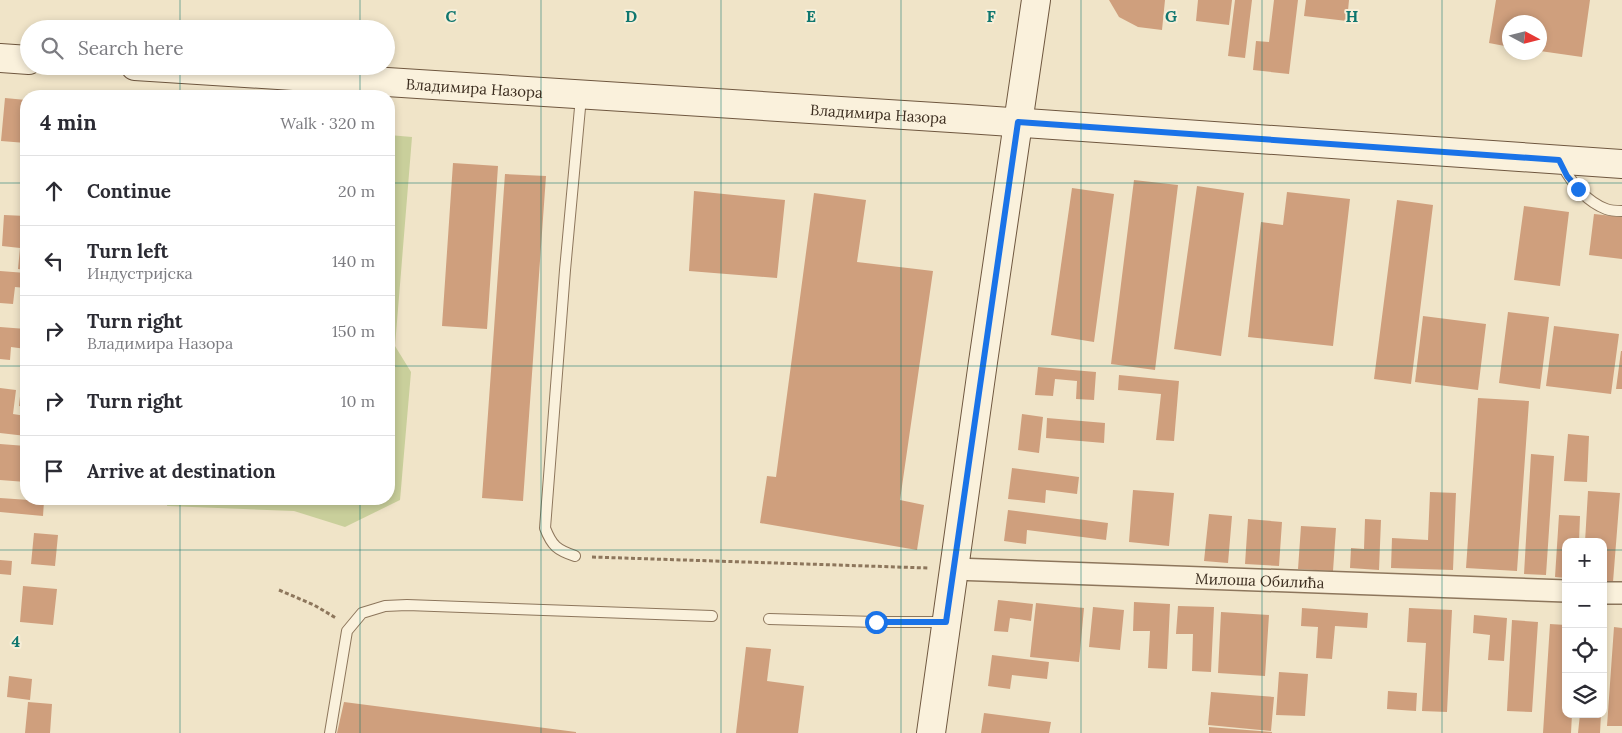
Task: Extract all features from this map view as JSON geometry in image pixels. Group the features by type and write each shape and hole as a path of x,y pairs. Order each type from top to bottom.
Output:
{"street":[{"path":"931,733 1036,0"},
{"path":"0,58 20,59"},
{"name":"Владимира Назора","path":"278,75 1018,122 1622,164"},
{"name":"Милоша Обилића","path":"954,569 1562,591"},
{"path":"1607,592 1622,593"}],"lane":[{"path":"575,556 559,551 549,540 545,528 581,94"},
{"path":"1559,160 1567,176 1592,201 1607,210 1622,211"},
{"path":"330,733 347,631 362,613 385,606 407,605 712,616"},
{"path":"770,619 946,622"}],"path":[{"path":"575,556 954,569"},
{"path":"279,590 314,605 337,619 347,631"}],"green space":[{"path":"395,136 412,137 395,346"},
{"path":"395,346 411,372 400,500 395,502"},
{"path":"390,505 345,527 294,511 167,506"}],"building":[{"path":"1109,0 1165,0 1162,30 1138,27 1119,17"},
{"path":"1198,0 1232,0 1229,25 1196,21"},
{"path":"1235,0 1252,0 1245,58 1228,56"},
{"path":"1274,0 1298,0 1289,74 1253,70 1256,41 1269,42"},
{"path":"1306,0 1349,0 1347,21 1304,16"},
{"path":"1496,0 1590,0 1582,57 1547,52 1547,15 1502,15 1502,45 1489,43"},
{"path":"5,98 20,99 20,143 1,141"},
{"path":"453,163 498,166 487,329 442,326"},
{"path":"505,174 546,176 523,501 482,498"},
{"path":"1134,180 1178,185 1155,370 1111,364"},
{"path":"1197,186 1244,193 1221,356 1174,349"},
{"path":"1072,188 1114,194 1094,342 1051,335"},
{"path":"694,191 785,200 777,278 689,271"},
{"path":"1287,192 1350,199 1333,346 1248,337 1261,222 1283,225"},
{"path":"814,193 866,200 857,262 933,271 900,500 924,505 917,550 760,523 767,476 776,477"},
{"path":"1397,200 1433,205 1411,384 1374,379"},
{"path":"1524,206 1569,212 1560,286 1514,280"},
{"path":"1594,214 1622,217 1622,259 1589,255"},
{"path":"4,215 20,216 20,248 2,246"},
{"path":"20,248 20,269 18,269"},
{"path":"0,271 20,273 20,287 15,287 13,304 0,303"},
{"path":"1508,312 1549,317 1540,389 1499,383"},
{"path":"1423,316 1486,324 1478,390 1415,382"},
{"path":"1554,326 1619,334 1611,394 1546,386"},
{"path":"0,327 20,329 20,348 11,347 10,360 0,359"},
{"path":"1621,351 1622,389 1616,389"},
{"path":"1038,367 1096,372 1094,400 1076,399 1077,381 1055,379 1053,396 1035,395"},
{"path":"1119,375 1179,381 1174,441 1156,440 1161,394 1118,390"},
{"path":"0,388 16,390 13,414 20,415 20,435 0,433"},
{"path":"1478,398 1529,401 1517,571 1466,568"},
{"path":"1022,414 1043,417 1039,453 1018,450"},
{"path":"1047,418 1105,423 1104,443 1046,438"},
{"path":"1568,434 1589,436 1587,482 1564,481"},
{"path":"0,444 20,446 20,482 0,480"},
{"path":"1531,454 1554,456 1546,575 1524,574"},
{"path":"1012,468 1079,477 1077,494 1046,490 1045,503 1008,499"},
{"path":"1133,490 1174,493 1169,546 1129,542"},
{"path":"1588,491 1620,493 1613,582 1607,581 1607,538 1585,538"},
{"path":"1430,492 1456,493 1453,570 1391,568 1392,538 1428,540"},
{"path":"0,498 20,499 20,505 44,505 43,516 0,512"},
{"path":"1008,510 1108,523 1106,540 1027,530 1026,544 1004,541"},
{"path":"1209,514 1232,516 1228,563 1204,561"},
{"path":"1559,515 1580,516 1579,538 1562,538 1562,578 1555,577"},
{"path":"1248,519 1282,522 1279,566 1245,564"},
{"path":"1365,519 1381,520 1379,570 1350,568 1351,548 1364,549"},
{"path":"1301,526 1336,528 1333,571 1298,569"},
{"path":"34,533 58,535 55,566 31,564"},
{"path":"0,560 12,561 11,575 0,574"},
{"path":"23,586 57,589 53,625 20,622"},
{"path":"998,600 1033,604 1031,621 1010,618 1008,632 994,631"},
{"path":"1134,602 1170,604 1167,669 1148,668 1150,631 1133,631"},
{"path":"1036,603 1084,608 1079,662 1030,657"},
{"path":"1178,606 1214,607 1211,672 1192,671 1193,634 1176,634"},
{"path":"1093,607 1124,610 1120,650 1089,647"},
{"path":"1302,608 1368,613 1367,628 1335,626 1332,659 1316,658 1318,627 1301,626"},
{"path":"1409,608 1452,610 1447,712 1422,711 1426,643 1407,642"},
{"path":"1221,612 1269,615 1265,676 1218,673"},
{"path":"1474,615 1507,618 1504,661 1488,660 1490,635 1473,633"},
{"path":"1512,620 1538,622 1532,712 1507,711"},
{"path":"1550,624 1562,625 1562,718 1572,718 1571,733 1543,733"},
{"path":"1614,627 1622,628 1622,726 1607,726"},
{"path":"746,647 771,649 767,681 804,686 798,733 736,733"},
{"path":"992,655 1049,662 1047,679 1012,675 1010,689 988,686"},
{"path":"1279,672 1308,674 1305,716 1276,715"},
{"path":"9,676 32,679 30,700 7,697"},
{"path":"1388,691 1417,693 1416,711 1387,709"},
{"path":"1211,692 1274,697 1271,731 1208,725"},
{"path":"28,702 52,704 50,733 25,733"},
{"path":"344,702 576,732 576,733 337,733"},
{"path":"984,713 1051,722 1049,733 981,733"},
{"path":"1580,718 1601,718 1600,733 1578,733"},
{"path":"1209,727 1272,732 1272,733 1209,733"}],"route":[{"path":"876,622 946,622 1018,122 1559,160 1567,176 1578,189"}]}
